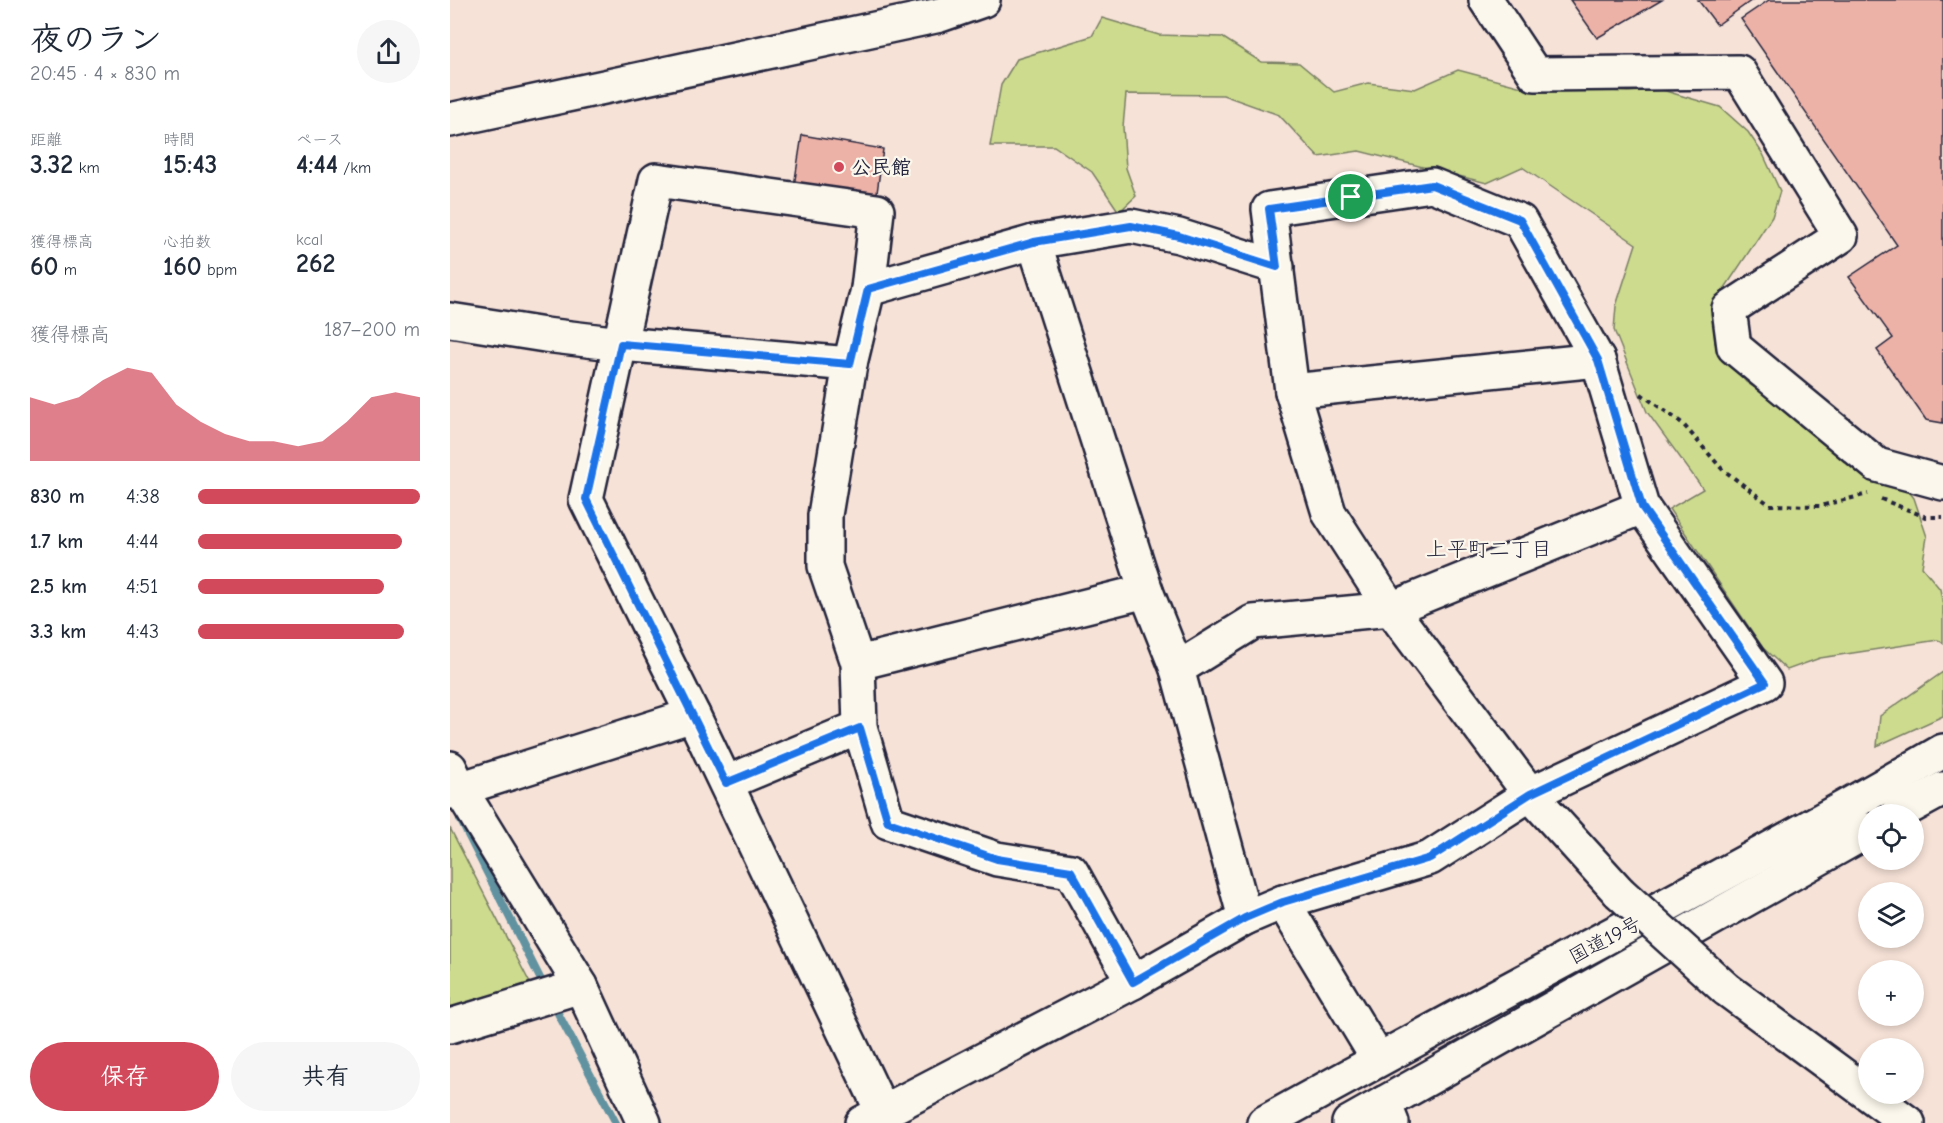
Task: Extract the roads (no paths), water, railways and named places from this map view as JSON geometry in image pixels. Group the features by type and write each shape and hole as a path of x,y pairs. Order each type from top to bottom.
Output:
{"main road":[{"path":"450,120 938,7 983,0"},
{"path":"1486,0 1535,74 1739,72 1841,236 1728,309 1734,347 1877,465 1943,483"},
{"path":"1133,982 1071,871 997,859 888,822 860,728 858,663 825,566 825,515 850,364 868,289 877,211 656,180 586,499 726,783 873,1118 1133,982 1245,918 1283,902 1430,858 1530,794 1765,683 1642,507 1601,373 1520,220 1432,185 1269,209 1292,391 1329,513 1391,609 1530,794 1619,892 1726,989 1908,1123"},
{"path":"868,289 1034,242 1131,226 1179,236 1277,267"},
{"path":"1034,242 1146,591 1177,669 1245,918"},
{"path":"450,320 621,344 850,364"},
{"path":"1292,391 1601,373"},
{"path":"1177,669 1252,622 1391,609 1642,507"},
{"path":"858,663 1146,591"},
{"path":"645,1123 581,986 453,783 693,715"},
{"path":"726,783 860,728"},
{"name":"国道19号","path":"1264,1123 1378,1059 1665,908 1943,752"},
{"path":"1915,804 1943,789"},
{"name":"国道19号","path":"1348,1123 1388,1113 1858,836"},
{"path":"1283,902 1378,1059"},
{"path":"450,1026 581,986"}],"waterway":[{"path":"460,819 546,990"},
{"path":"552,1002 616,1123"}],"place":[{"name":"公民館","path":"839,167"}],"district":[{"name":"上平町二丁目","path":"1489,549"}]}
